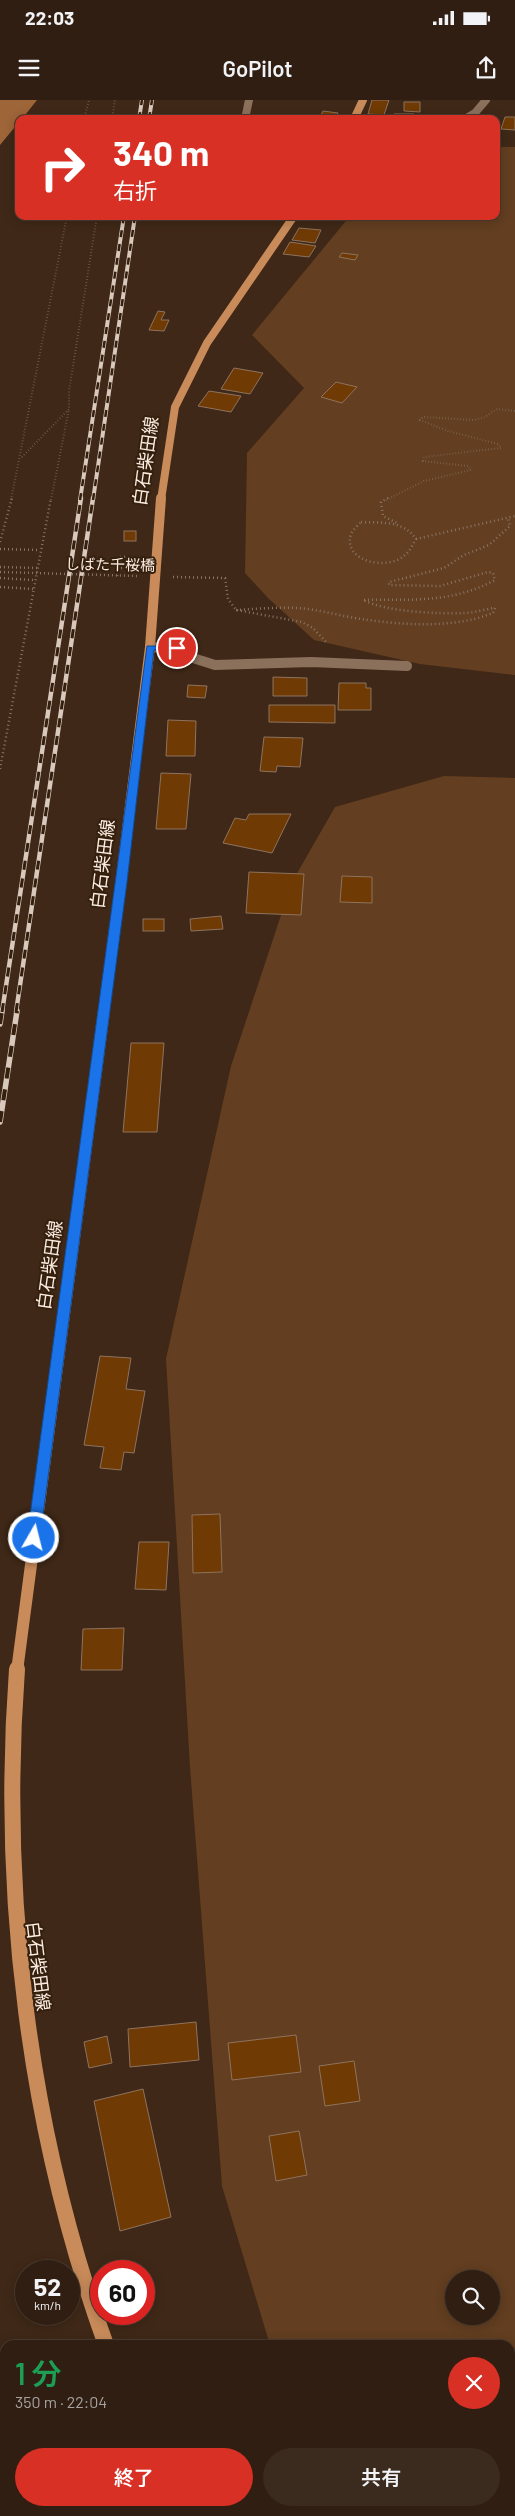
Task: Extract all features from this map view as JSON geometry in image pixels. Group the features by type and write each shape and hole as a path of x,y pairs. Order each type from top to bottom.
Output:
{"main road":[{"path":"356,115 363,100"},
{"name":"白石柴田線","path":"104,2340 58,2196 33,2081 13,1946 6,1851 6,1767 17,1661 122,882 150,647 159,514 170,425 175,407 207,344 291,220"}],"street":[{"path":"246,115 249,100"},
{"path":"472,115 486,100"},
{"path":"150,647 177,648 193,658 215,665 311,662 407,666"}],"path":[{"path":"85,115 89,100"},
{"path":"113,115 115,100"},
{"path":"0,542 21,458 66,220"},
{"path":"0,769 40,550 69,409 69,391 96,220"},
{"path":"416,539 412,530 383,516 381,502 424,480 471,470 468,466 423,461 424,457 500,448 498,444 448,431 420,420 423,417 480,419 495,408 501,407 515,411"},
{"path":"21,458 69,409"},
{"path":"399,524 361,522 353,528 350,537 352,548 357,557 375,565 392,564 403,556 416,539 515,516"},
{"path":"236,610 297,608 363,619 413,623 476,620 493,614 495,608 467,613 434,612 372,604 362,600 414,601 438,599 463,595 495,580 493,573 488,572 456,583 433,588 389,585 389,582 444,568 464,555 489,544 510,526 508,518"},
{"path":"0,549 40,550"},
{"path":"117,576 118,557 128,557 127,568 120,568 120,557 129,557 128,568"},
{"path":"0,567 37,568"},
{"name":"しばた千桜橋","path":"0,572 145,576"},
{"name":"しばた千桜橋","path":"173,577 225,578 228,599 236,610"},
{"path":"0,578 35,580"},
{"path":"0,587 33,589"},
{"path":"236,610 302,622 313,628 324,641 332,644"}],"shaded area":[{"path":"0,100 37,100 25,115 15,115 15,127 0,145"},
{"path":"500,147 515,147 515,675 420,664 314,640 268,598 245,573 247,453 304,388 252,335 347,220 500,220"},
{"path":"444,776 515,778 515,2340 268,2340 222,2186 190,1767 166,1359 231,1066 292,882 335,807"}],"building":[{"path":"372,100 389,100 384,115 368,114"},
{"path":"404,102 420,102 420,112 404,111"},
{"path":"323,111 338,113 337,115 321,115"},
{"path":"394,114 414,114 414,115"},
{"path":"505,117 515,117 515,130 501,129"},
{"path":"299,228 321,230 315,243 292,240"},
{"path":"290,242 316,246 309,257 283,254"},
{"path":"342,253 358,255 355,260 339,257"},
{"path":"158,311 165,312 161,320 169,320 164,331 149,330"},
{"path":"234,368 263,373 250,394 221,389"},
{"path":"336,382 357,387 342,403 321,397"},
{"path":"209,391 241,396 231,412 198,406"},
{"path":"124,531 136,531 136,541 124,541"},
{"path":"273,677 307,678 307,696 273,696"},
{"path":"339,683 366,683 366,688 371,688 371,710 338,710"},
{"path":"188,685 207,686 205,698 187,697"},
{"path":"269,705 335,705 335,723 269,722"},
{"path":"168,720 196,721 195,756 166,756"},
{"path":"264,737 303,738 300,767 277,766 276,772 260,771"},
{"path":"161,773 191,774 186,829 156,829"},
{"path":"249,814 291,814 272,853 223,843 235,818 246,820"},
{"path":"249,872 304,874 301,915 246,913"},
{"path":"342,876 372,877 372,903 340,902"},
{"path":"221,916 223,929 191,931 190,919"},
{"path":"143,919 164,919 164,931 143,931"},
{"path":"131,1043 164,1043 157,1132 123,1132"},
{"path":"100,1356 131,1358 126,1389 145,1391 134,1453 124,1452 121,1470 100,1468 104,1447 84,1445"},
{"path":"220,1514 222,1572 193,1573 192,1515"},
{"path":"139,1542 169,1542 166,1590 135,1589"},
{"path":"124,1628 122,1670 81,1670 83,1629"},
{"path":"196,2022 199,2060 130,2067 128,2029"},
{"path":"296,2035 301,2072 232,2080 228,2043"},
{"path":"107,2036 112,2063 89,2068 84,2042"},
{"path":"354,2061 360,2101 325,2106 319,2066"},
{"path":"143,2089 171,2217 120,2231 94,2101"},
{"path":"299,2131 307,2175 276,2181 269,2136"}],"railway":[{"path":"140,115 142,100"},
{"path":"150,115 152,100"},
{"path":"80,500 123,220"},
{"path":"93,500 134,220"},
{"path":"2,1012 81,498"},
{"path":"16,1012 93,498"},
{"path":"0,1024 2,1011"},
{"path":"0,1122 17,1011"}],"route":[{"path":"34,1538 122,882 150,647 177,648"}]}
